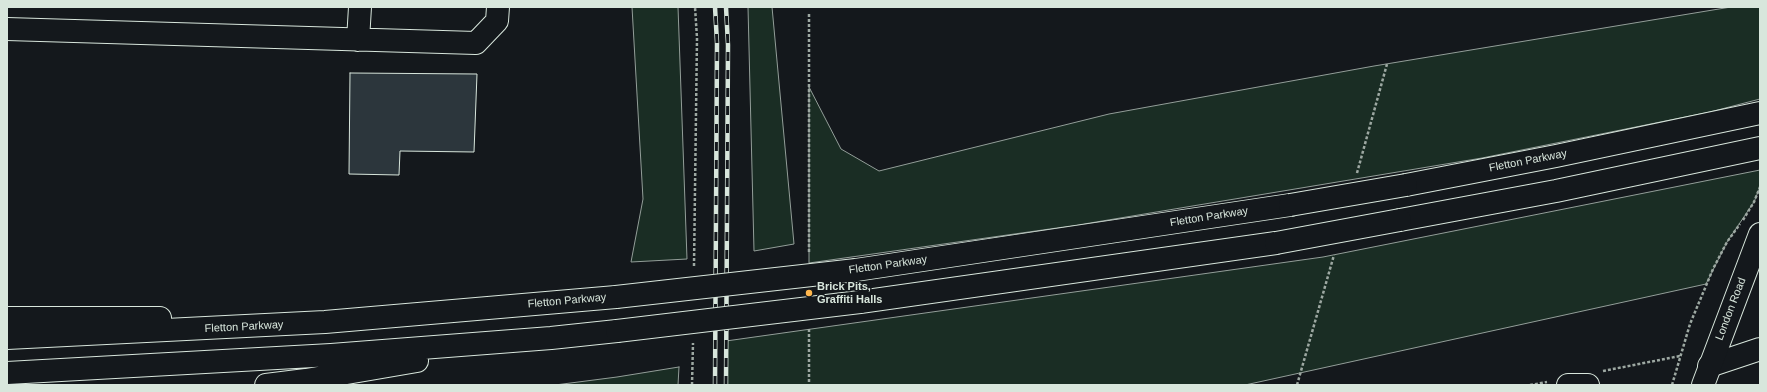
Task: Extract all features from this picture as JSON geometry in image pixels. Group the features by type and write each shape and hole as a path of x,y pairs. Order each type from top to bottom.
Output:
{"main road":[{"path":"358,40 360,7"},
{"path":"7,29 476,43 497,21 498,7"},
{"name":"Fletton Parkway","path":"7,338 325,322 616,297 856,270 1290,205 1406,185 1760,113"},
{"path":"7,373 331,355 550,338 860,302 1276,243 1556,191 1760,148"},
{"name":"London Road","path":"1706,376 1760,234"},
{"path":"7,318 96,317 325,322"},
{"path":"266,385 306,380 550,338"},
{"path":"1706,376 1760,349"},
{"path":"1568,385 1588,385"}],"path":[{"path":"694,267 697,38 695,7"},
{"path":"809,14 809,255"},
{"path":"1672,385 1690,324 1713,269 1727,242 1754,202 1760,187"},
{"path":"809,322 809,385"},
{"path":"692,385 693,338"}],"green space":[{"path":"632,7 678,7 687,259 631,262 643,199"},
{"path":"748,7 772,7 794,244 754,251"},
{"path":"1731,7 1760,7 1760,99 1710,112 1482,158 1078,225 809,263 809,87 841,149 879,171 1109,114 1374,66"},
{"path":"1760,170 1760,187 1754,202 1727,242 1706,284 1245,385 726,385 726,341 1323,257"},
{"path":"679,367 678,385 555,385 617,377"}],"building":[{"path":"350,73 477,74 474,152 400,151 399,175 349,174"}],"railway":[{"path":"715,7 717,43 715,385"},
{"path":"726,7 728,45 726,385"}],"place":[{"name":"Brick Pits, Graffiti Halls","path":"809,293"}]}
